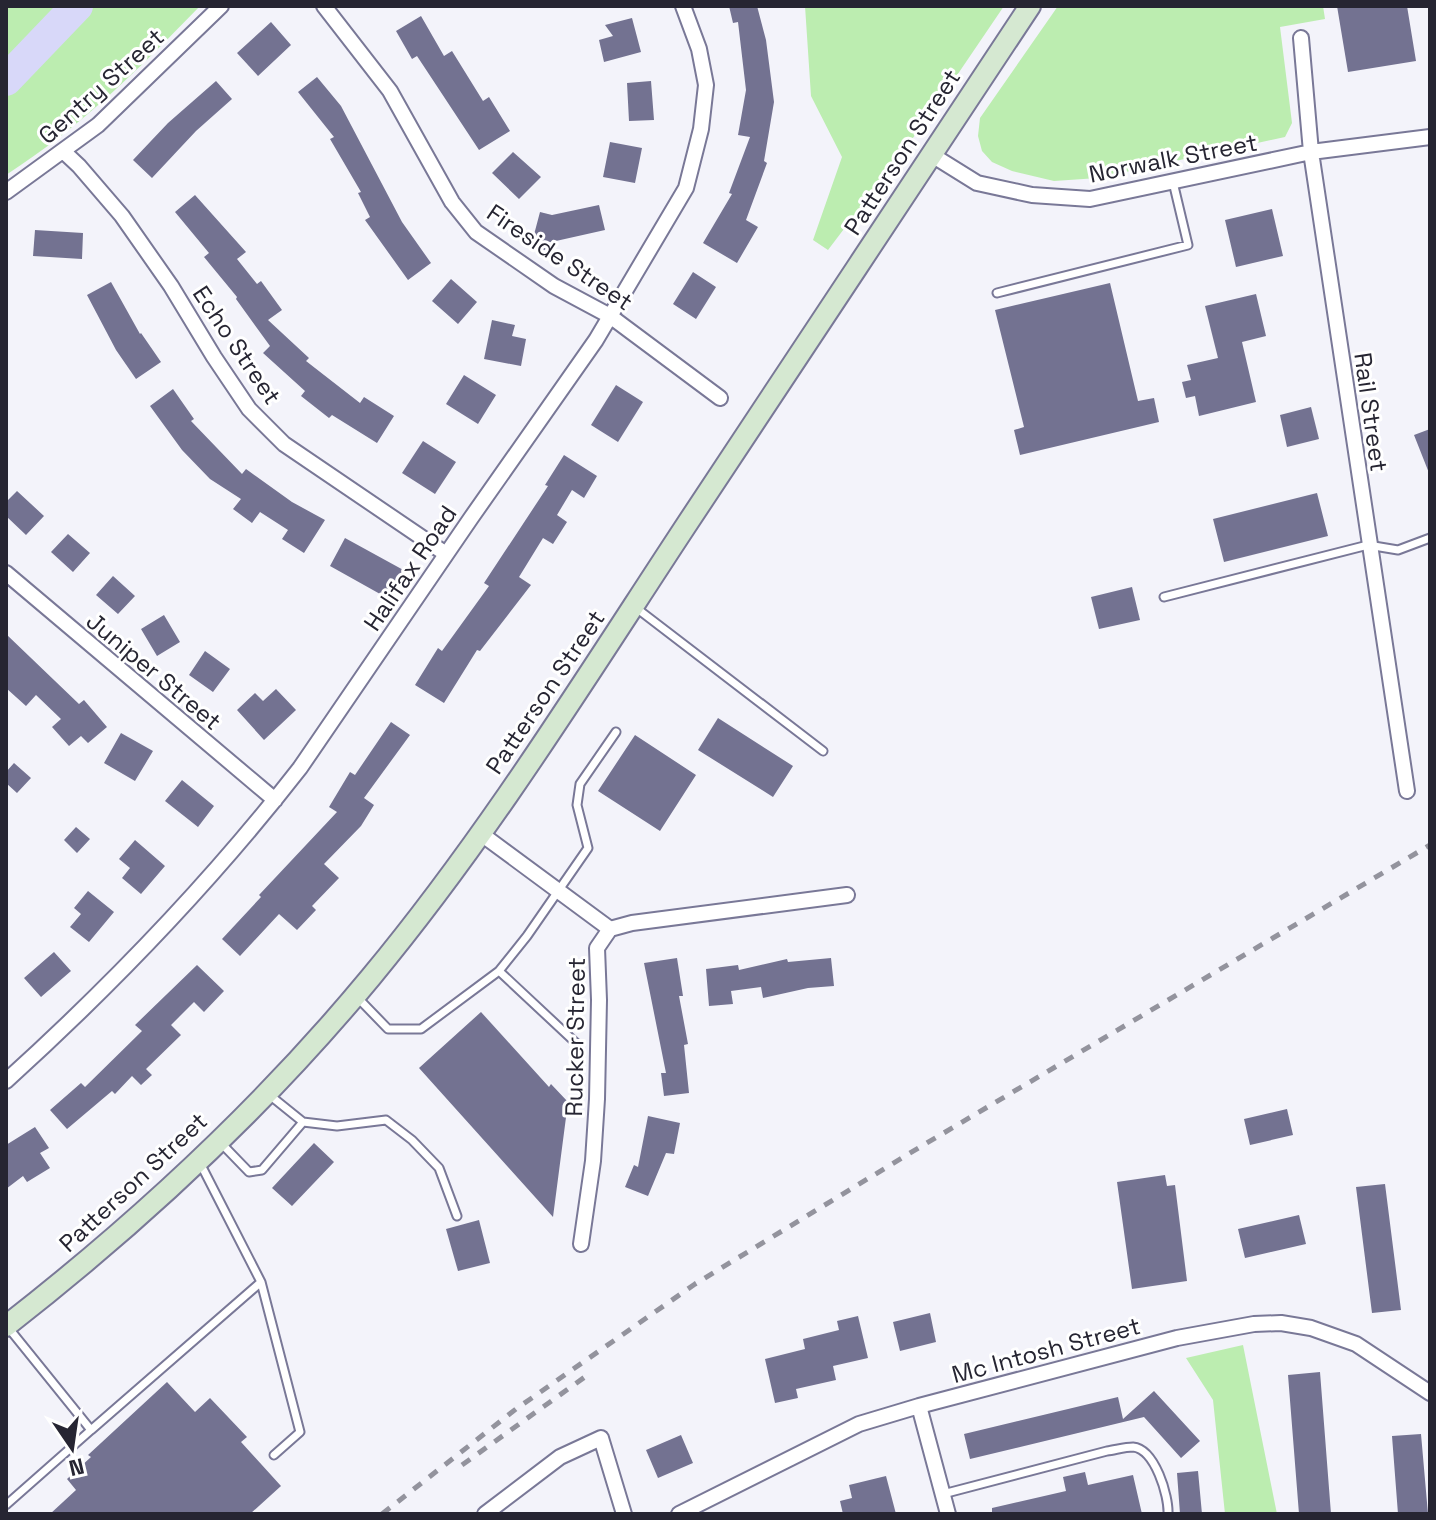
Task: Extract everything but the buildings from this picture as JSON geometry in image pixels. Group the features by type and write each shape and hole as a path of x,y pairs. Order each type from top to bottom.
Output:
{"main road":[{"name":"Patterson Street","path":"6,1326 84,1265 218,1140 355,995 439,891 634,605 1030,6"}],"street":[{"name":"Gentry Street","path":"6,192 98,125 221,6"},
{"name":"Fireside Street","path":"324,6 390,91 452,202 476,232 554,286 610,316 720,398"},
{"name":"Halifax Road","path":"6,1081 126,968 275,800 596,340 686,188 701,129 706,85 699,49 683,6"},
{"name":"Rail Street","path":"1301,38 1311,152 1407,791"},
{"name":"Norwalk Street","path":"932,155 977,183 1032,195 1090,199 1311,152 1430,137"},
{"name":"Echo Street","path":"63,151 122,216 171,286 249,409 284,444 446,554"},
{"name":"Juniper Street","path":"6,573 275,800"},
{"path":"480,833 610,929"},
{"name":"Rucker Street","path":"581,1244 593,1161 597,1099 597,948 610,929 632,923 847,895"},
{"name":"Mc Intosh Street","path":"679,1514 859,1424 1177,1338 1254,1324 1281,1323 1311,1328 1356,1344 1430,1393"},
{"path":"919,1406 948,1514"},
{"path":"485,1514 560,1457 601,1438 624,1514"}],"lane":[{"path":"997,293 1188,245 1173,182"},
{"path":"1164,597 1368,545 1398,550 1430,538"},
{"path":"634,605 823,751"},
{"path":"355,995 388,1029 421,1029 499,971 588,848 577,805 580,784 616,732"},
{"path":"499,971 576,1043"},
{"path":"265,1092 303,1122 337,1126 386,1120 412,1140 439,1168 457,1216"},
{"path":"218,1140 249,1172 262,1170 303,1122"},
{"path":"198,1159 261,1282 300,1432 274,1455"},
{"path":"6,1505 261,1282"},
{"path":"6,1326 91,1430"},
{"path":"943,1494 1107,1451 1135,1447 1147,1453 1158,1471 1168,1514"}],"green space":[{"path":"6,6 200,6 108,96 60,137 6,175"},
{"path":"805,6 1004,6 928,118 828,250 813,240 842,157 811,96"},
{"path":"1058,6 1323,6 1325,19 1280,27 1292,123 1285,137 1098,178 1054,181 1012,171 992,162 982,151 978,136 980,118"},
{"path":"1243,1345 1277,1514 1225,1514 1213,1400 1186,1358"}],"waterway":[{"path":"6,80 77,6"}],"railway":[{"path":"382,1514 516,1409 695,1284 1430,845"},
{"path":"462,1465 589,1374"}]}
